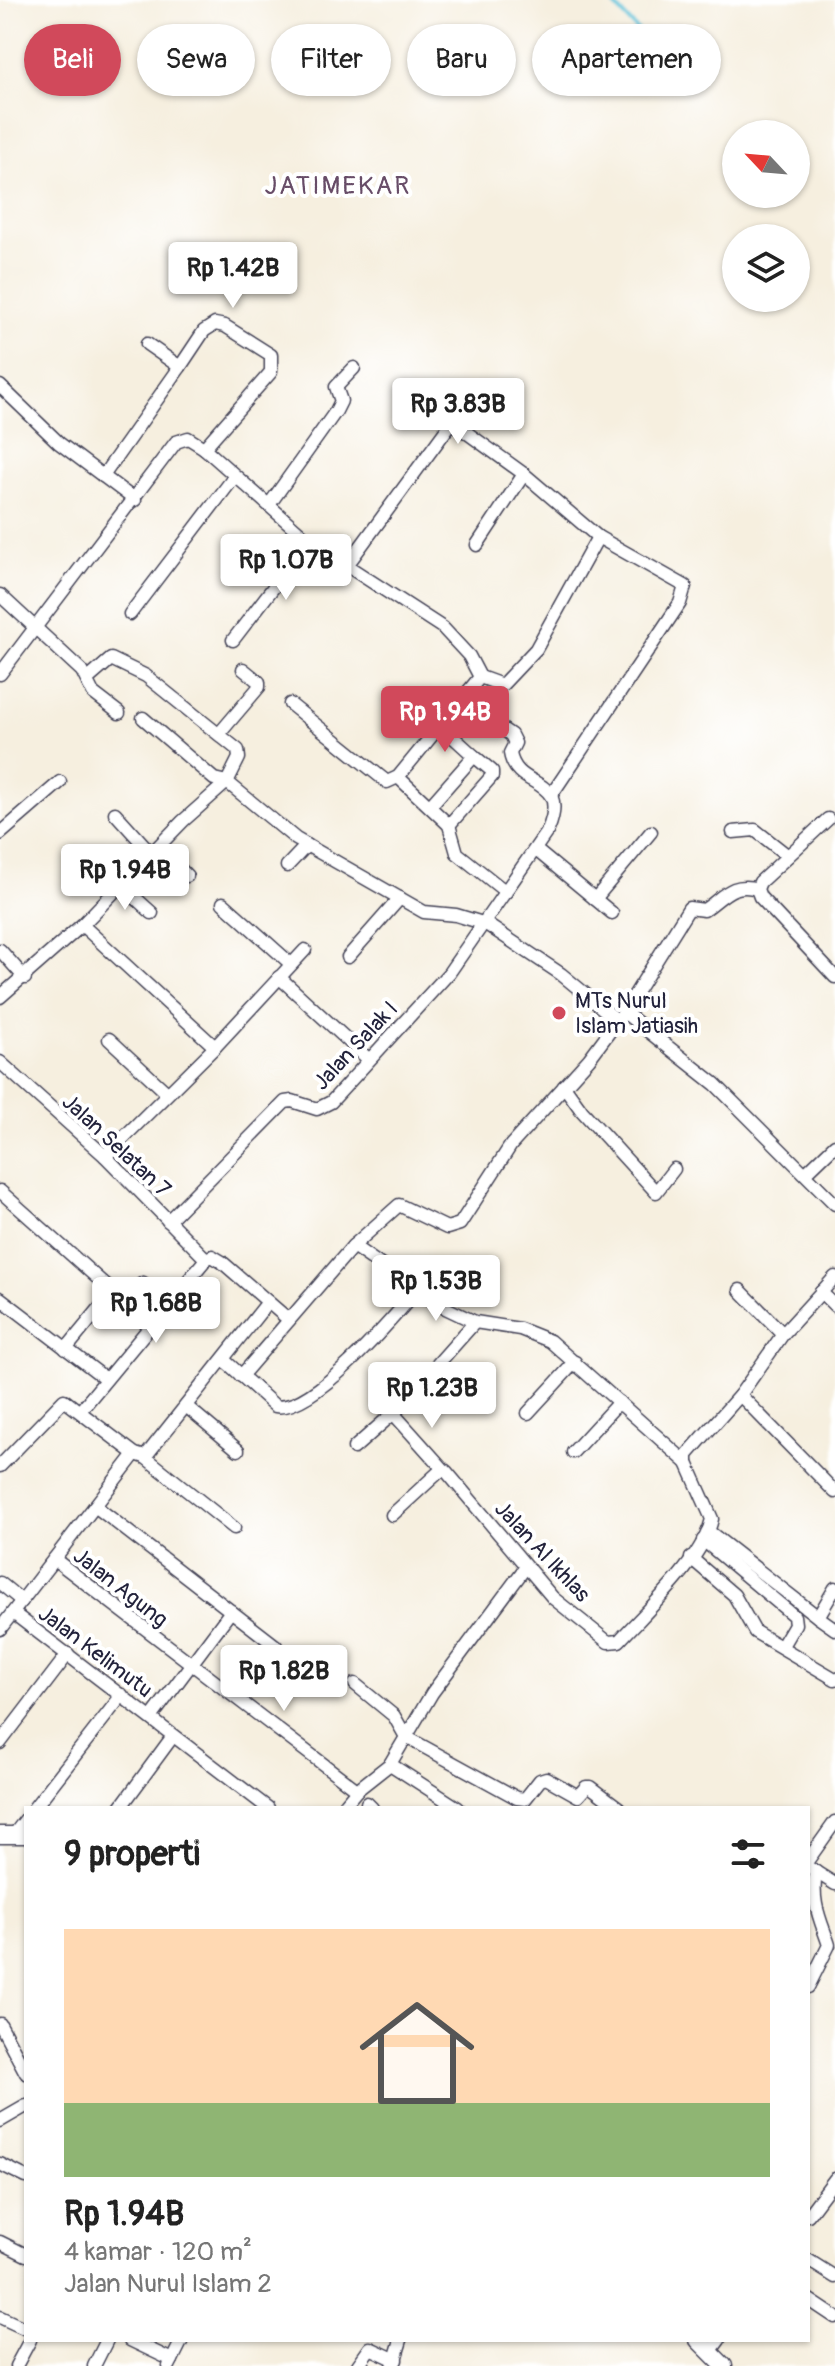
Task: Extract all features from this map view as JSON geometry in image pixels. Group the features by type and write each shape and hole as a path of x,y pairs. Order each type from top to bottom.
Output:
{"street":[{"path":"103,476 204,331 215,324 225,326 271,355 271,372 204,448"},
{"path":"147,344 180,367"},
{"path":"269,505 336,411 341,401 336,387 354,368"},
{"path":"0,386 59,443 135,500"},
{"path":"345,568 452,422 524,474 598,537 686,589 552,794 514,764 510,753 515,743 511,735 459,699"},
{"path":"0,674 37,630 176,442 188,438 204,448 309,541 345,568 443,628 469,656 480,677 502,685 525,663 598,537"},
{"path":"477,545 524,474"},
{"path":"130,614 235,476"},
{"path":"233,640 309,541"},
{"path":"0,595 88,679 93,693 119,713"},
{"path":"0,997 82,925 227,782 239,753 146,676 119,662 105,661 88,679"},
{"path":"219,734 259,687 259,682 243,669"},
{"path":"290,704 387,782 398,777 480,677"},
{"path":"143,718 214,779 227,782 307,845 424,912 456,915 486,924 621,1016 715,1084 835,1204"},
{"path":"441,726 492,771 492,776 449,825"},
{"path":"430,806 474,756"},
{"path":"398,777 449,825 457,853 506,892"},
{"path":"0,834 60,782"},
{"name":"Jalan Salak I","path":"168,1221 285,1102 324,1108 367,1058 449,973 536,850 553,819 556,808 552,794"},
{"path":"115,813 187,876"},
{"path":"757,889 828,819"},
{"path":"733,832 755,830 788,856"},
{"path":"595,899 651,832"},
{"path":"287,866 307,845"},
{"path":"536,850 612,913"},
{"path":"121,885 152,913"},
{"path":"241,1376 353,1246 399,1205 447,1228 460,1224 511,1145 621,1016 689,908 704,910 734,887 745,885 757,889"},
{"path":"757,889 760,897 835,977"},
{"path":"348,957 400,898"},
{"path":"223,903 291,964"},
{"path":"82,925 215,1047"},
{"path":"0,950 25,978"},
{"path":"105,1156 215,1047 305,950"},
{"path":"279,977 367,1058"},
{"path":"109,1039 167,1093"},
{"name":"Jalan Selatan 7","path":"0,1062 105,1156 206,1259 216,1258 289,1320"},
{"path":"564,1086 611,1144 656,1192 674,1169"},
{"path":"806,1173 835,1145"},
{"path":"0,1191 113,1292 127,1295 143,1283 167,1302"},
{"path":"353,1246 435,1303 475,1322 537,1334 575,1362 687,1463 712,1519 705,1536"},
{"path":"81,1410 167,1302 206,1259"},
{"path":"687,1463 691,1448 740,1395 783,1334 835,1277"},
{"path":"224,1360 275,1406 282,1407 313,1394 336,1375 418,1289"},
{"path":"740,1290 783,1334"},
{"path":"66,1349 113,1292"},
{"path":"821,1292 835,1306"},
{"path":"0,1298 106,1379"},
{"path":"0,1629 95,1506 186,1406 268,1302"},
{"path":"354,1448 393,1413 475,1322"},
{"path":"528,1413 575,1362"},
{"path":"740,1395 835,1492"},
{"path":"0,1466 57,1403 64,1400 234,1528"},
{"path":"573,1452 619,1402"},
{"path":"186,1406 238,1450"},
{"name":"Jalan Al Ikhlas","path":"393,1413 553,1598 614,1644 691,1558 705,1536"},
{"path":"392,1515 444,1470"},
{"path":"95,1506 276,1646"},
{"path":"705,1536 821,1612 835,1629"},
{"path":"705,1536 794,1616 795,1624 782,1646"},
{"path":"691,1558 734,1595 755,1632 835,1679"},
{"name":"Jalan Agung","path":"54,1559 189,1665 357,1790"},
{"path":"344,1806 357,1790 390,1764 432,1693 525,1568"},
{"path":"0,1583 22,1601"},
{"path":"821,1612 835,1588"},
{"path":"151,1718 231,1611"},
{"name":"Jalan Kelimutu","path":"13,1613 265,1806"},
{"path":"0,1743 68,1654"},
{"path":"355,1684 394,1716 406,1737 517,1798 525,1799 540,1780 546,1778 578,1796 586,1787 591,1787 616,1806"},
{"path":"36,1806 122,1695"},
{"path":"121,1806 173,1736"},
{"path":"390,1764 455,1806"},
{"path":"810,1983 829,1945 817,1922 811,1865 835,1822"},
{"path":"811,1865 835,1884"},
{"path":"2,2031 24,2070"},
{"path":"0,2121 24,2107"},
{"path":"0,2164 24,2176"},
{"path":"810,2212 835,2179"},
{"path":"0,2242 24,2254"},
{"path":"810,2261 835,2277"},
{"path":"810,2300 835,2317"},
{"path":"0,2317 24,2328"},
{"path":"16,2366 29,2342"},
{"path":"94,2366 106,2342"},
{"path":"134,2342 171,2363 181,2342"},
{"path":"359,2366 370,2348 395,2363 400,2342"},
{"path":"709,2344 724,2366"}],"waterway":[{"path":"610,0 632,24"}],"place":[{"name":"MTs Nurul Islam Jatiasih","path":"559,1013"}],"district":[{"name":"JATIMEKAR","path":"338,185"}]}
